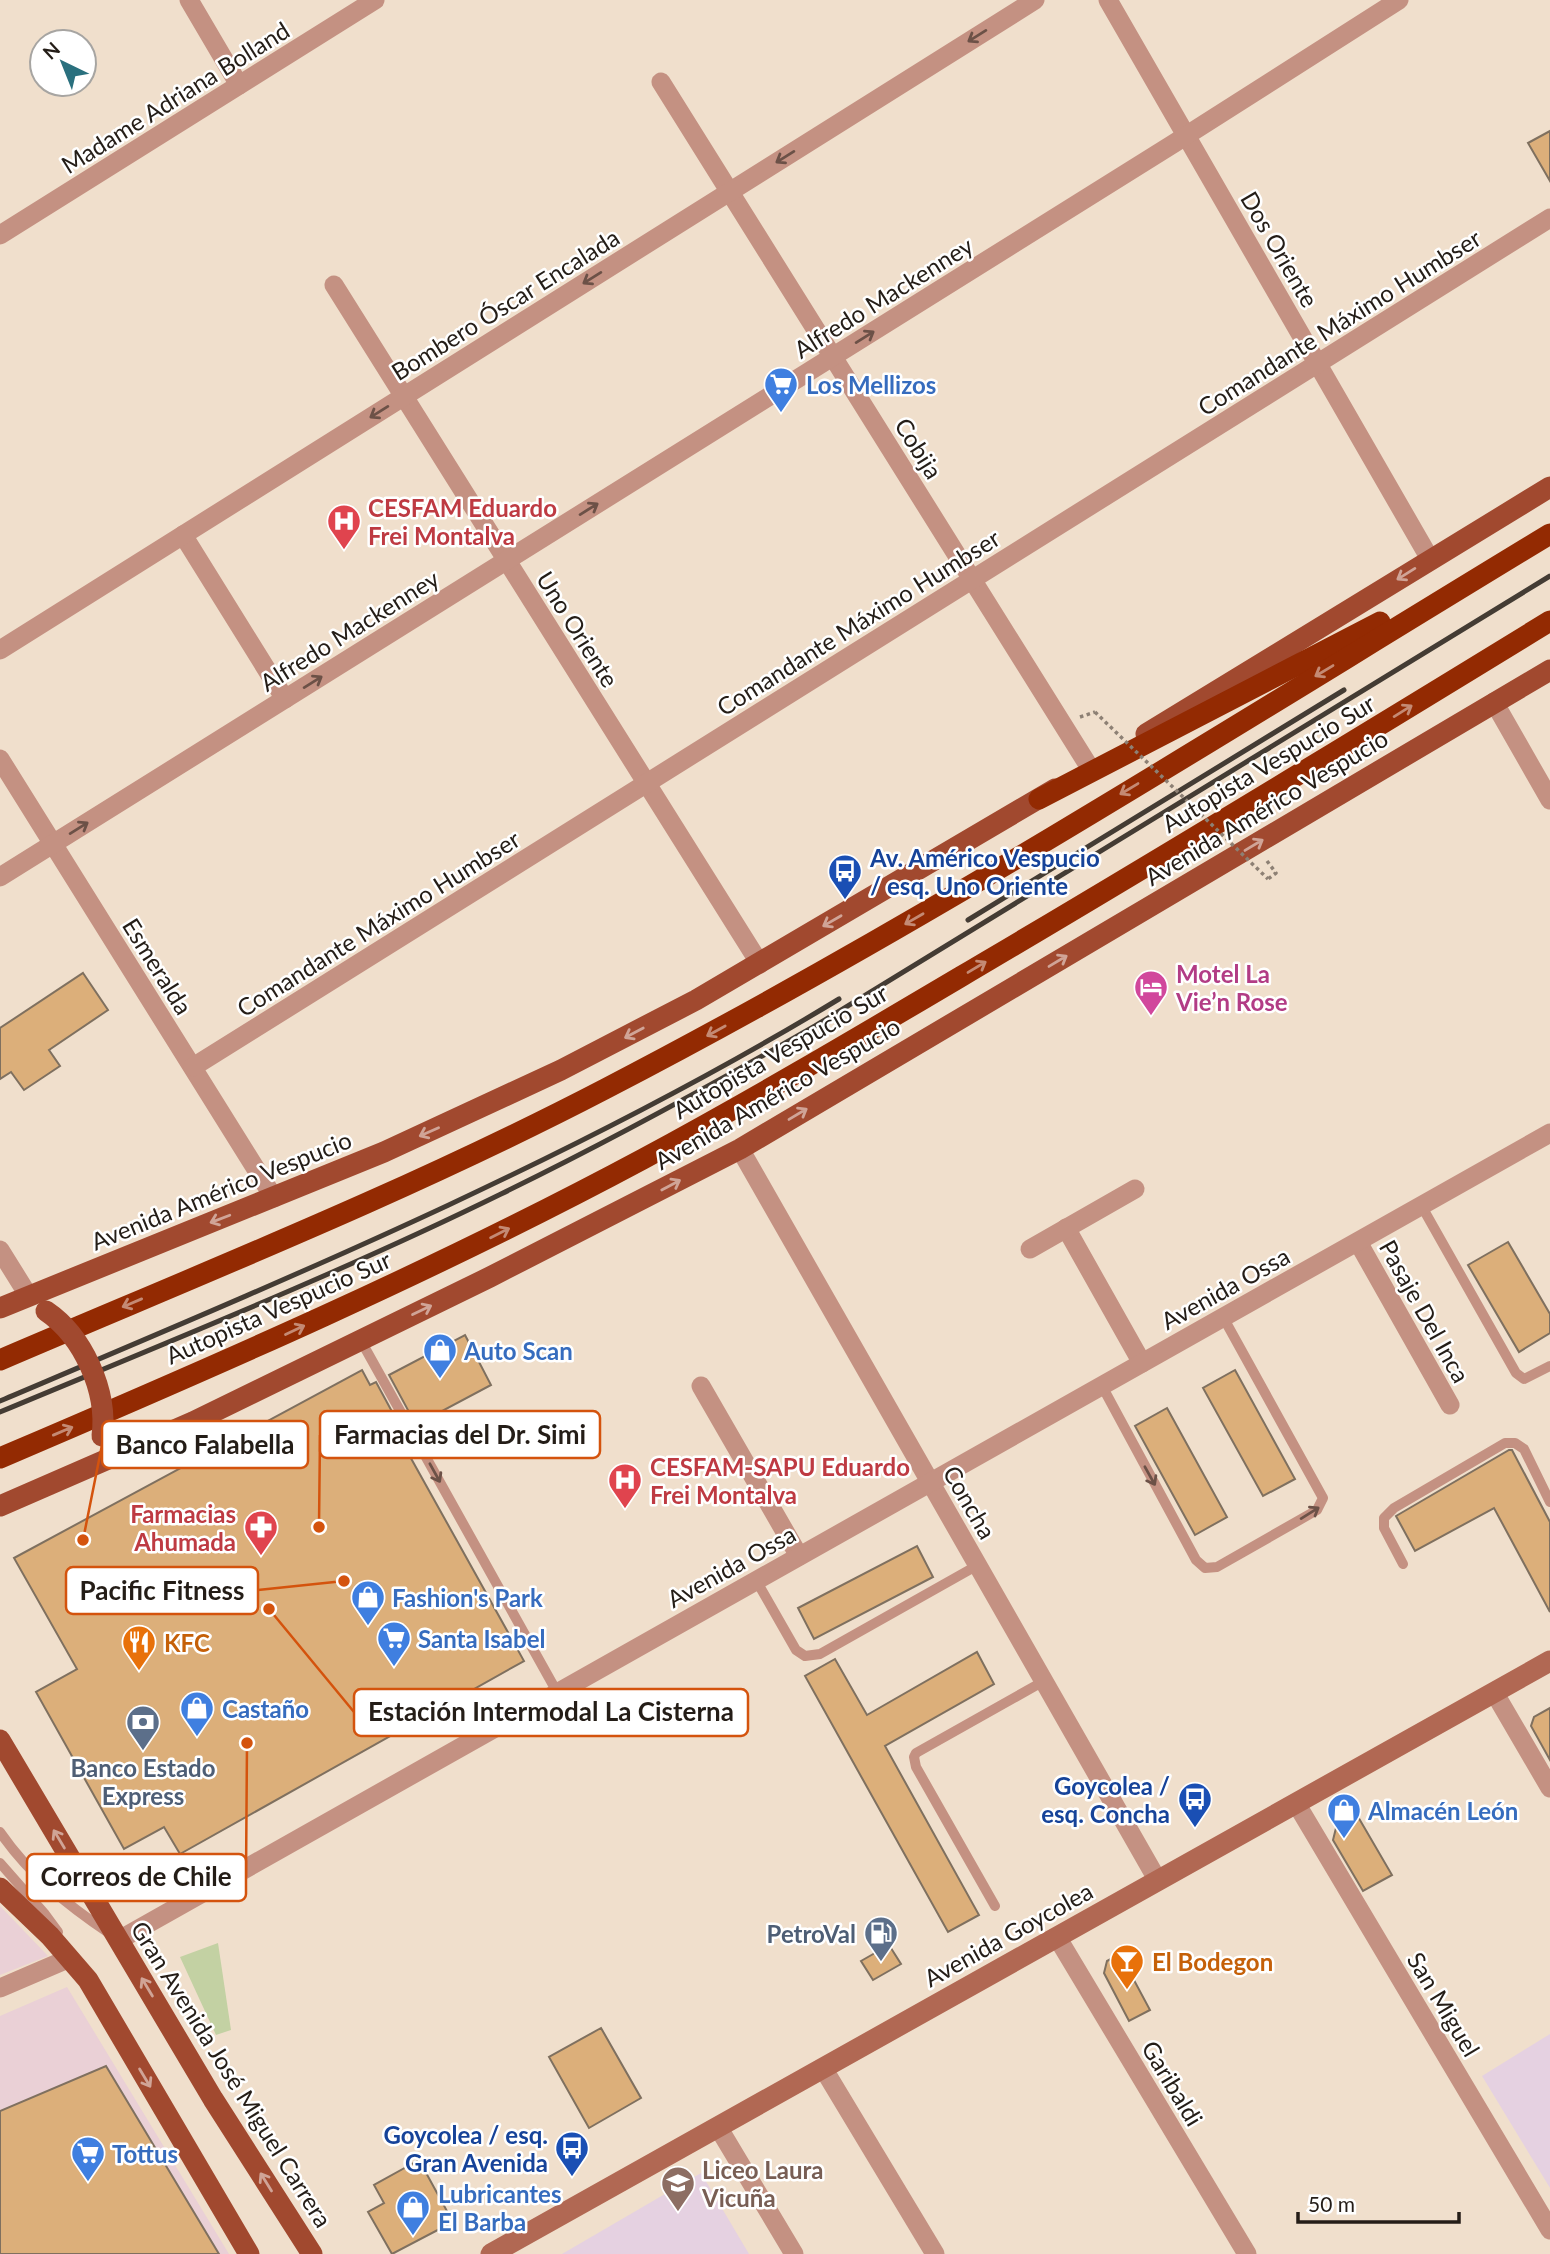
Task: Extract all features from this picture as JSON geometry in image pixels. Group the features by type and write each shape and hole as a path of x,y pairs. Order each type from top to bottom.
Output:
{"highway":[{"path":"1039,799 1550,534"},
{"name":"Autopista Vespucio Sur","path":"0,1360 439,1170 563,1111 696,1041 922,915 1550,534"},
{"name":"Autopista Vespucio Sur","path":"0,1458 232,1359 358,1301 545,1210 704,1126 834,1053 1212,828 1550,621"}],"main road":[{"name":"Avenida Américo Vespucio","path":"15,1301 384,1152 550,1076 640,1030 760,964 1039,799 1550,487"},
{"name":"Avenida Américo Vespucio","path":"0,1506 193,1422 502,1271 740,1149 1550,670"},
{"path":"15,1301 46,1311 70,1332 82,1351 101,1399 104,1423 96,1452 83,1471"},
{"name":"Gran Avenida José Miguel Carrera","path":"0,1740 213,2099 312,2254"},
{"path":"0,1888 70,1958 88,1980 249,2254"}],"street":[{"path":"189,0 239,85"},
{"name":"Madame Adriana Bolland","path":"0,235 375,0"},
{"name":"Bombero Óscar Encalada","path":"0,650 1035,0"},
{"name":"Dos Oriente","path":"1108,0 1430,559"},
{"name":"Alfredo Mackenney","path":"0,877 1399,0"},
{"name":"Cobija","path":"661,82 1090,768"},
{"name":"Comandante Máximo Humbser","path":"193,1068 1550,218"},
{"name":"Uno Oriente","path":"334,285 760,964"},
{"path":"183,535 285,699"},
{"path":"1494,702 1550,800"},
{"name":"Esmeralda","path":"0,759 274,1198"},
{"name":"Avenida Ossa","path":"119,1940 1550,1133"},
{"name":"Concha","path":"740,1149 1158,1881"},
{"path":"1030,1248 1135,1189"},
{"path":"1066,1228 1142,1363"},
{"name":"Pasaje Del Inca","path":"1358,1242 1450,1405"},
{"path":"0,1250 15,1301"},
{"path":"701,1386 799,1556"},
{"name":"Avenida Goycolea","path":"491,2254 1550,1661"},
{"path":"1494,1692 1550,1788"},
{"name":"San Miguel","path":"1296,1803 1550,2231"},
{"name":"Garibaldi","path":"1057,1937 1247,2254"},
{"path":"0,1989 70,1958"},
{"path":"823,2068 935,2254"},
{"path":"718,2127 794,2254"}],"lane":[{"path":"1421,1205 1516,1373 1524,1379 1535,1376 1550,1366"},
{"path":"1102,1386 1196,1560 1205,1568 1217,1567 1317,1510 1323,1497 1223,1317"},
{"path":"360,1339 557,1692"},
{"path":"1403,1563 1384,1528 1384,1518 1395,1508 1505,1443 1515,1443 1524,1449 1550,1502"},
{"path":"756,1580 796,1650 810,1657 820,1654 978,1565"},
{"path":"995,1906 916,1767 914,1757 916,1753 1044,1681"},
{"path":"0,1832 56,1896 119,1940"},
{"path":"0,1863 44,1913 60,1936 70,1958"}],"path":[{"path":"1095,712 1268,879 1276,873 1264,856"}],"shaded area":[{"path":"0,1906 48,1956 0,1975"},
{"name":"Tottus","path":"67,1987 229,2254 0,2254 0,2016"},
{"path":"1550,2034 1550,2188 1482,2076"},
{"name":"Liceo Laura Vicuña","path":"701,2173 749,2254 562,2254"}],"green space":[{"path":"218,1943 231,2030 216,2035 180,1957"}],"building":[{"path":"1550,131 1550,181 1528,143"},
{"path":"83,973 108,1010 49,1050 60,1066 24,1090 11,1072 0,1079 0,1028"},
{"path":"1508,1242 1550,1314 1550,1333 1519,1352 1468,1265"},
{"name":"Auto Scan","path":"465,1335 491,1385 416,1425 389,1375"},
{"path":"362,1370 370,1385 376,1382 403,1432 398,1435 524,1661 180,1854 164,1827 124,1849 36,1692 77,1669 14,1558"},
{"path":"1235,1370 1295,1479 1263,1496 1203,1388"},
{"path":"1167,1408 1227,1517 1195,1535 1135,1426"},
{"path":"1512,1450 1550,1522 1550,1612 1494,1508 1415,1551 1396,1516"},
{"path":"917,1546 933,1577 814,1639 798,1608"},
{"path":"977,1652 994,1684 885,1746 979,1915 948,1932 805,1676 835,1659 867,1715"},
{"path":"1550,1708 1550,1760 1531,1726 1534,1717"},
{"path":"1357,1815 1392,1875 1363,1891 1333,1840 1336,1828"},
{"name":"PetroVal","path":"889,1945 901,1964 873,1980 861,1961"},
{"name":"El Bodegon","path":"1120,1954 1150,2010 1129,2021 1104,1973 1107,1961"},
{"path":"601,2028 641,2098 589,2128 549,2057"},
{"name":"Tottus","path":"106,2066 219,2254 0,2254 0,2111"},
{"path":"419,2160 453,2222 392,2254 368,2212 384,2203 374,2185"}],"railway":[{"path":"0,1412 378,1252 541,1174 660,1113 815,1026 1550,576"},
{"path":"968,920 1344,690"},
{"path":"0,1401 321,1263 532,1165 739,1058 839,999"}],"place":[{"name":"Los Mellizos","path":"781,414"},
{"name":"CESFAM Eduardo Frei Montalva","path":"344,551"},
{"name":"Av. Américo Vespucio / esq. Uno Oriente","path":"845,901"},
{"name":"Motel La Vie’n Rose","path":"1151,1017"},
{"name":"Auto Scan","path":"440,1380"},
{"name":"CESFAM-SAPU Eduardo Frei Montalva","path":"625,1510"},
{"name":"Farmacias del Dr. Simi","path":"319,1527"},
{"name":"Banco Falabella","path":"83,1540"},
{"name":"Farmacias Ahumada","path":"261,1557"},
{"name":"Pacific Fitness","path":"344,1581"},
{"name":"Estación Intermodal La Cisterna","path":"269,1609"},
{"name":"Fashion's Park","path":"368,1627"},
{"name":"Santa Isabel","path":"394,1668"},
{"name":"KFC","path":"139,1672"},
{"name":"Castaño","path":"197,1738"},
{"name":"Correos de Chile","path":"247,1743"},
{"name":"Banco Estado Express","path":"143,1752"},
{"name":"Goycolea / esq. Concha","path":"1195,1829"},
{"name":"Almacén León","path":"1344,1840"},
{"name":"PetroVal","path":"881,1963"},
{"name":"El Bodegon","path":"1127,1991"},
{"name":"Goycolea / esq. Gran Avenida","path":"572,2178"},
{"name":"Tottus","path":"88,2183"},
{"name":"Liceo Laura Vicuña","path":"678,2213"},
{"name":"Lubricantes El Barba","path":"413,2237"}]}
